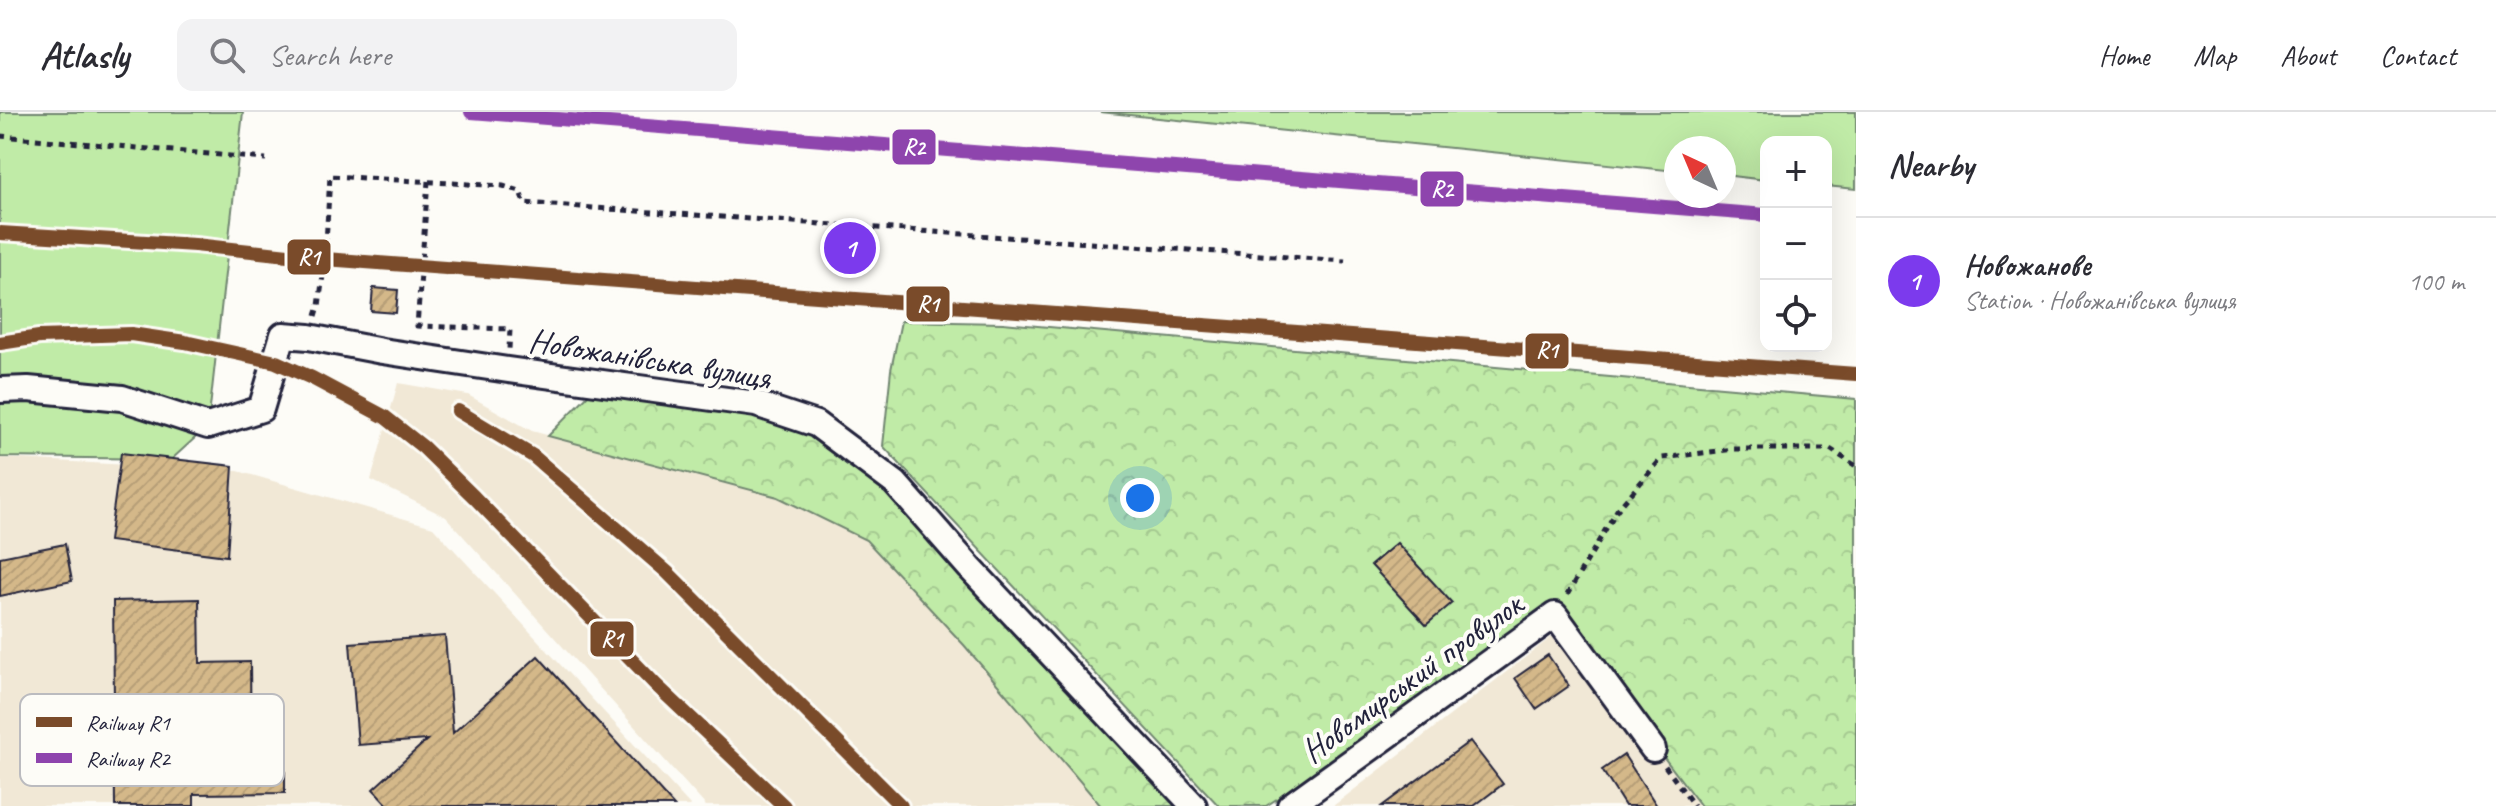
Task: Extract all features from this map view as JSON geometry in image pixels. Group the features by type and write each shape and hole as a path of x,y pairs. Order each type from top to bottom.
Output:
{"street":[{"path":"0,390 28,389 122,398 208,426 261,409 283,335 309,337"},
{"name":"Новожанівська вулиця","path":"309,337 382,351 756,404 816,424 895,483 970,568 1194,806"},
{"name":"Новомирський провулок","path":"1290,806 1555,615 1653,749"}],"path":[{"path":"0,136 266,159"},
{"path":"309,337 319,306 330,176 503,186 520,191 524,203 1345,261"},
{"path":"428,181 417,326 510,329"},
{"path":"1555,615 1617,510 1662,458 1734,449 1830,449 1856,466"},
{"path":"1653,749 1694,806"}],"shaded area":[{"path":"398,383 468,395 532,431 778,497 866,540 1034,718 1106,806 706,806 446,517 371,480"},
{"path":"0,458 238,471 433,527 691,806 0,806"},
{"path":"1589,608 1733,806 1333,806"}],"green space":[{"path":"0,112 243,112 208,426 172,459 0,457"},
{"path":"1100,112 1856,112 1856,189 1832,187 1832,136 1760,136 1760,179 1736,176 1736,136 1664,136 1664,170"},
{"path":"901,321 1003,323 1856,399 1856,806 1701,806 1555,615 1266,806 1219,806 883,446 891,370"},
{"path":"591,392 776,410 865,460 1194,806 1101,806 964,645 866,540 778,497 548,436"}],"building":[{"path":"373,288 398,290 396,313 371,311"},
{"path":"121,453 233,466 227,556 109,541"},
{"path":"1397,543 1452,603 1426,625 1371,565"},
{"path":"65,544 72,581 0,596 0,557"},
{"path":"199,599 200,663 250,662 250,694 114,694 113,601"},
{"path":"445,636 453,733 538,656 674,806 389,806 373,789 427,740 358,745 350,643"},
{"path":"1548,655 1569,686 1536,709 1515,678"},
{"path":"1470,741 1503,784 1474,806 1382,806"},
{"path":"285,753 285,793 194,794 194,806 115,806 115,786 284,786"},
{"path":"1624,755 1657,806 1625,806 1602,770"}],"rail line":[{"name":"R2","path":"471,112 1760,215"},
{"name":"R1","path":"0,233 195,245 325,259 1856,374"},
{"name":"R1","path":"0,343 39,337 131,334 185,342 276,362 385,417 423,447 656,685 784,806"},
{"name":"R1","path":"458,411 533,456 667,572 901,806"}],"place":[{"name":"Новожанове","path":"850,248"}]}
